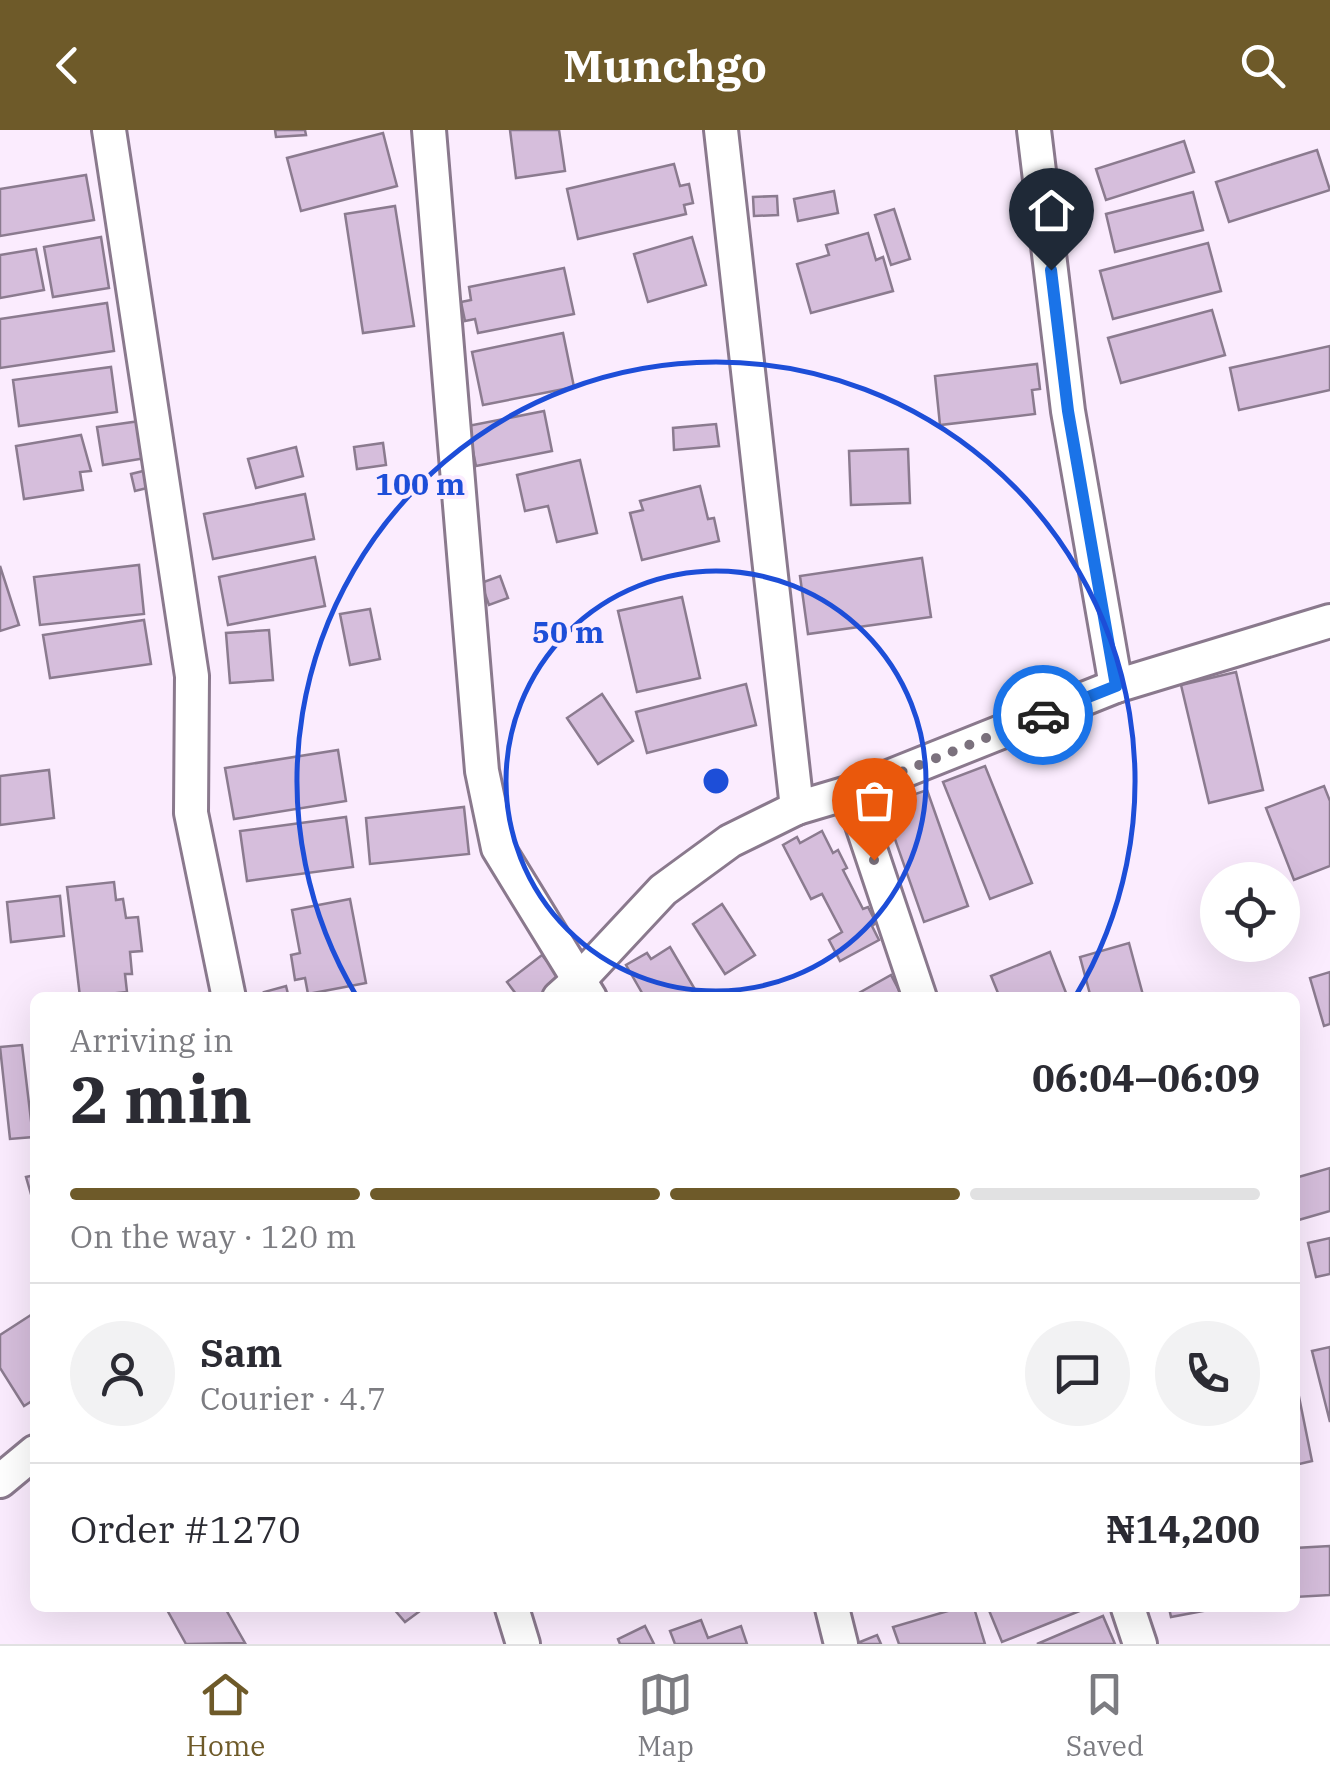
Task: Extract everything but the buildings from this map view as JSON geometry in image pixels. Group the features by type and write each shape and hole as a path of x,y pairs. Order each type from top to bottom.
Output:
{"street":[{"path":"109,130 192,676 191,812 228,992"},
{"path":"430,130 482,771 498,848 576,992 663,890 730,840 797,808 852,792 1116,686 1330,622"},
{"path":"721,130 797,808"},
{"path":"1034,130 1068,411 1116,686"},
{"path":"852,792 918,992"},
{"path":"0,1481 30,1456"},
{"path":"513,1612 522,1644"},
{"path":"833,1612 842,1644"},
{"path":"1129,1612 1140,1644"}],"way so far":[{"path":"874,860 852,792 1043,715"}],"route":[{"path":"1043,715 1116,686 1068,411 1051,270"}]}
